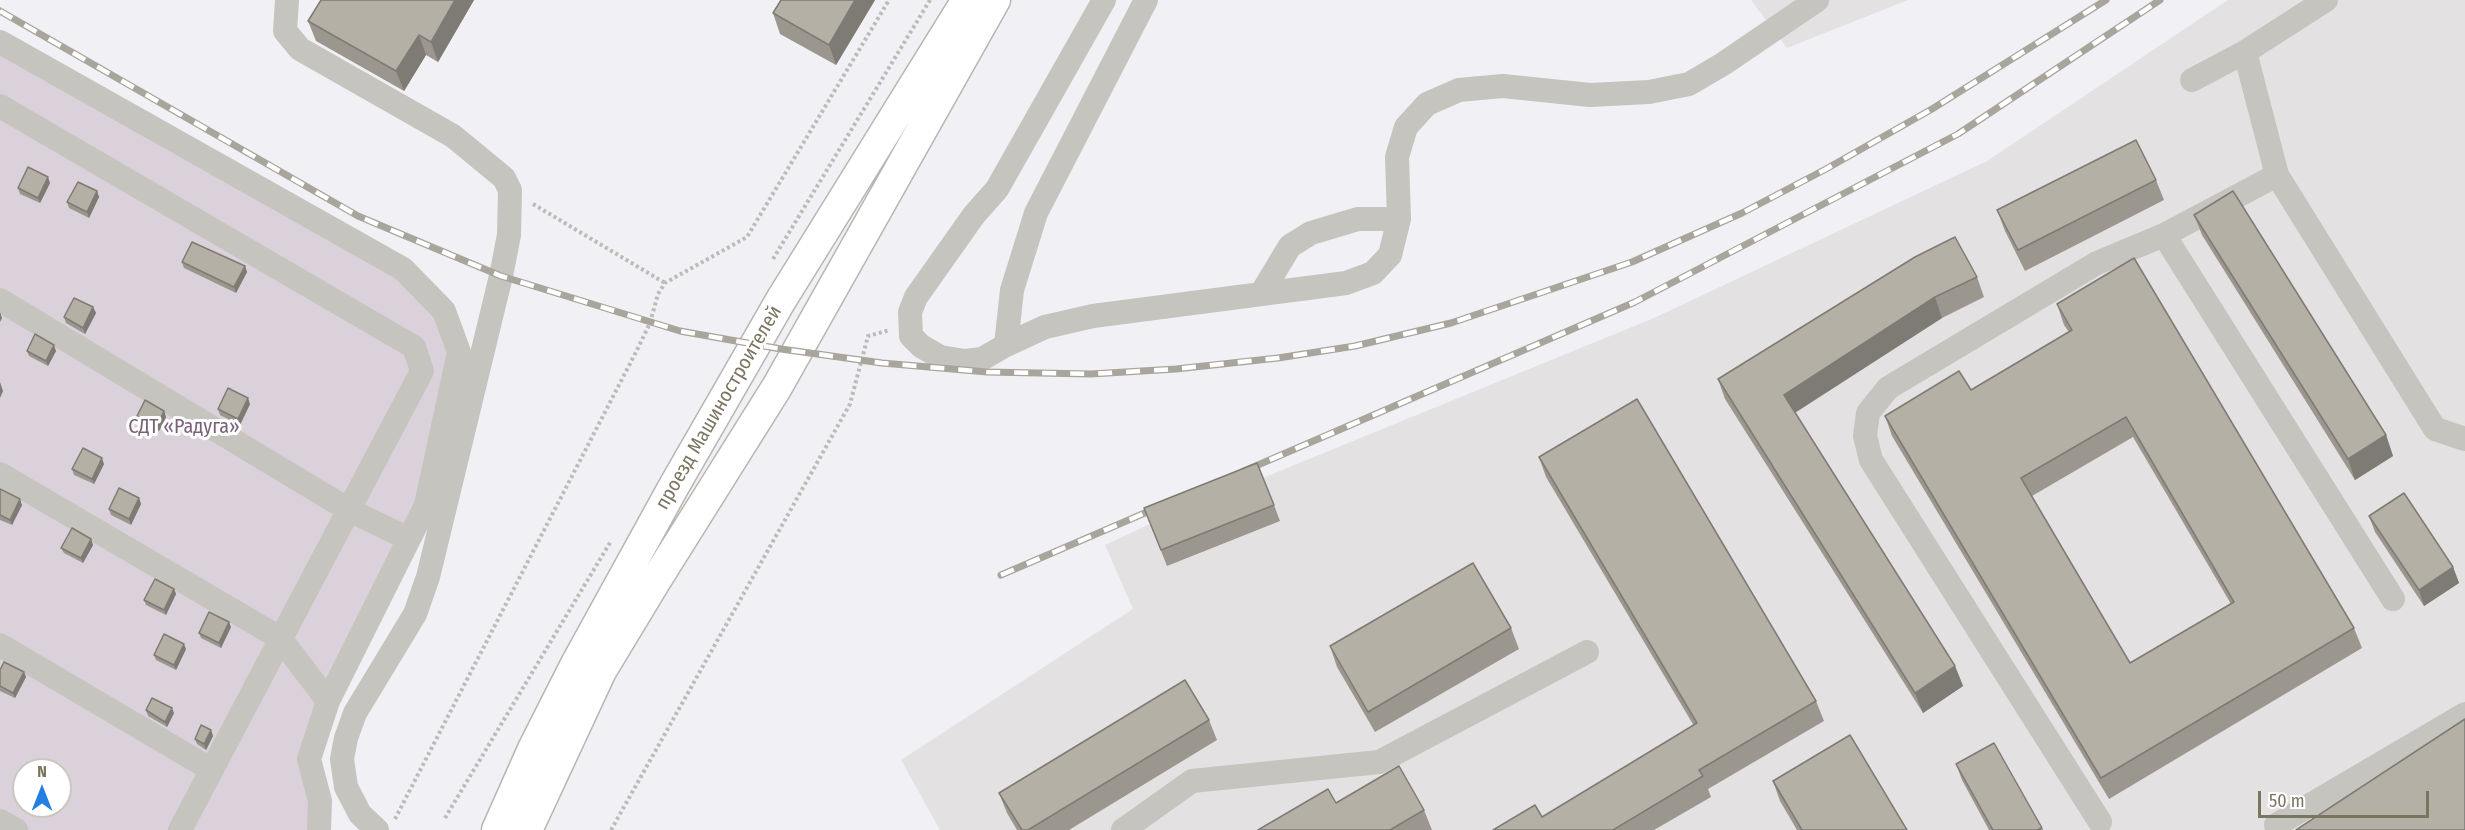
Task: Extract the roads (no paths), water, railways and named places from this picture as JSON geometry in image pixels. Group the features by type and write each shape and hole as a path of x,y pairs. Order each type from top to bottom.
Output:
{"main road":[{"name":"проезд Машиностроителей","path":"497,830 533,750 576,664 680,475 781,300 967,0"},
{"name":"проезд Машиностроителей","path":"527,830 602,671 788,368 995,0"}],"lane":[{"path":"287,0 285,31 300,49 453,136 504,178 510,190 509,235 501,276 428,577 415,614 355,713 346,738 342,759 346,787 360,814 385,825"},
{"path":"1104,0 998,189 974,215 916,297 909,312 908,325 911,336 921,346 940,357 965,361 982,359 1045,327 1093,316 1346,283 1373,273 1390,255 1399,219 1397,157 1406,127 1427,104 1459,90 1503,86 1590,95 1649,92 1689,84 1723,64 1817,0"},
{"path":"1006,345 1012,290 1036,213 1146,0"},
{"path":"2192,80 2245,52 2326,0"},
{"path":"0,42 403,269 444,311 459,352 426,505 328,701 309,759 320,801 319,830"},
{"path":"2245,52 2277,175 2435,429 2465,439"},
{"path":"0,106 414,347 422,371 180,830"},
{"path":"2100,822 1871,460 1865,436 1868,413 1888,388 2097,263 2164,235 2277,175"},
{"path":"1262,294 1290,246 1311,233 1358,219 1399,219"},
{"path":"2164,235 2393,598"},
{"path":"0,300 349,510 409,539"},
{"path":"0,474 280,638 328,701"},
{"path":"0,645 212,770"},
{"path":"1123,830 1192,781 1379,762 1587,652"},
{"path":"2276,825 2465,714"},
{"path":"0,821 16,830"}],"railway":[{"path":"0,11 358,216 501,276 680,331 781,349 882,363 987,372 1091,374 1176,369 1278,358 1355,346 1451,323 1632,262 1742,213 1826,169 1932,109 2106,0"},
{"path":"1244,471 1635,302 1958,134 2160,0"},
{"path":"1001,575 1161,506"}],"park label":[{"name":"СДТ «Радуга»","path":"184,427"}]}
